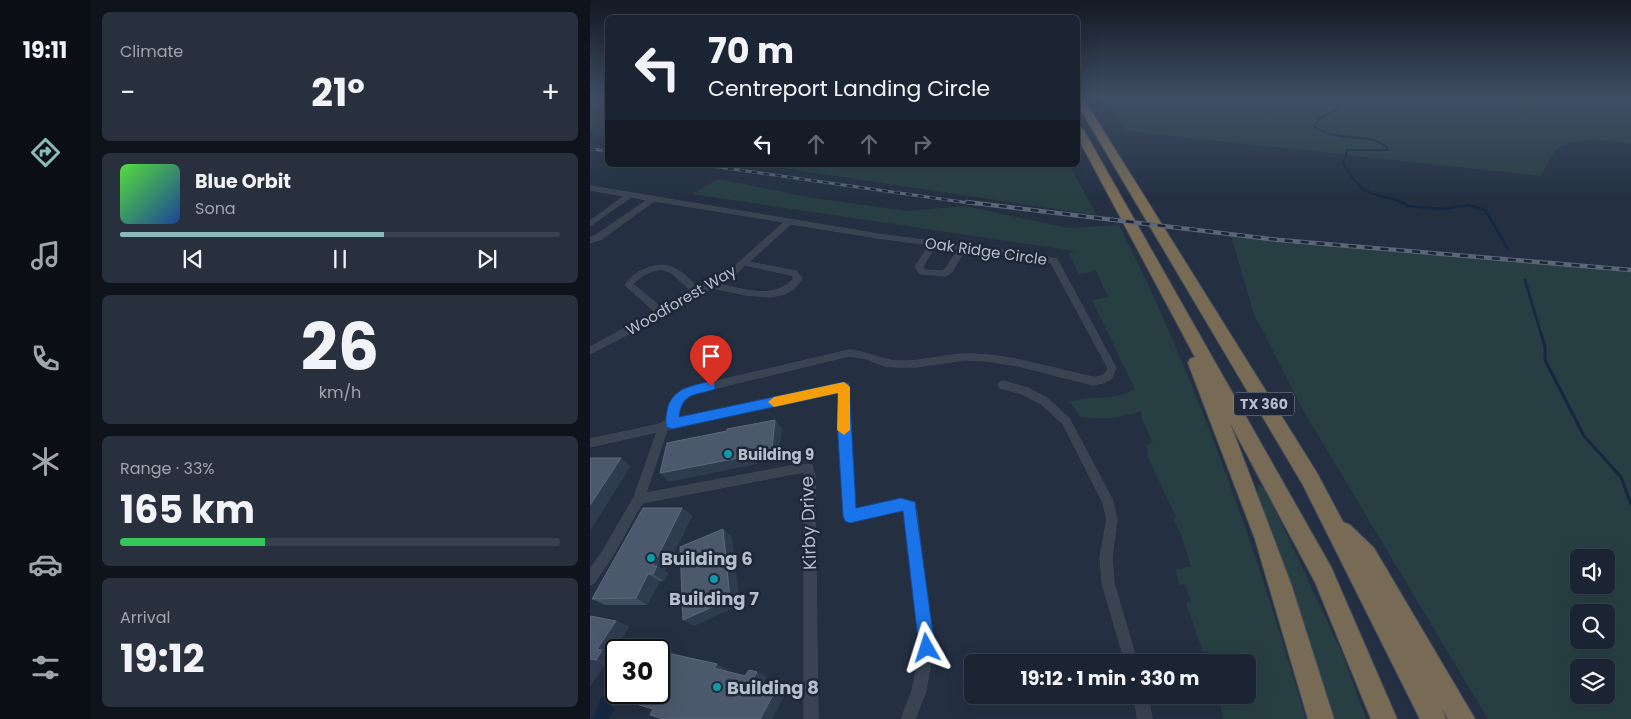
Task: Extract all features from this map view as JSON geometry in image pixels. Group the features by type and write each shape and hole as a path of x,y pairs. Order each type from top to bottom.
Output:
{"highway":[{"name":"TX 360","path":"1098,132 1310,479 1433,719"},
{"name":"TX 360","path":"1080,133 1323,575 1384,719"},
{"path":"1190,332 1194,358 1234,451 1298,639 1321,719"},
{"path":"1332,520 1367,555 1430,669 1462,719"}],"street":[{"name":"Oak Ridge Circle","path":"590,188 790,222 1054,261 1112,368 1111,375 1105,380 1093,381 998,359 971,357 912,364 894,364 863,353 849,353 686,392 674,404 668,424"},
{"path":"590,224 632,194"},
{"path":"590,241 599,237 654,198"},
{"name":"Woodforest Way","path":"590,351 712,285 745,263 790,222"},
{"path":"934,243 919,267 922,272 943,274 949,270 962,246"},
{"path":"712,285 775,295 790,288 798,278 793,273 745,263"},
{"path":"662,313 629,285 640,273 661,266 672,268 698,293"},
{"path":"1003,384 1025,391 1044,401 1066,421 1108,502 1112,519 1106,557 1108,583 1129,654"},
{"path":"590,443 668,424 844,387 844,437 850,516 901,504 910,507 912,512 927,648 919,691 908,719"},
{"path":"590,579 639,499 654,455 668,424"},
{"name":"Kirby Drive","path":"639,499 808,468 810,476 811,719"},
{"path":"1142,704 1145,719"}],"green space":[{"path":"590,132 605,132 605,137"},
{"path":"1132,132 1631,132 1631,144 1589,140 1567,144 1559,148 1552,155 1541,176"},
{"path":"779,167 1070,167 1097,215"},
{"path":"718,179 814,198 907,211 965,206 1068,228 1119,225 1175,345 1224,468 1267,593 1306,719 1223,719 1220,704 1256,704 1256,654 1209,654 1208,651 1203,652 1186,603 1191,602 1185,584 1179,585 1176,570 1191,566 1181,534 1173,519 1176,517 1148,457 1147,445 1153,442 1142,420 1141,411 1112,418 1081,417 1070,402 1118,396 1135,389 1092,300 1108,297 1096,271 1079,274 1069,253 1075,251 692,194"},
{"path":"1231,236 1394,252 1631,270 1631,719 1488,719 1303,410 1254,314"},
{"path":"1258,484 1266,490 1342,653 1366,719 1333,719 1309,642 1258,495"}],"water":[{"path":"605,694 605,704 612,704 611,707 615,709 608,719 591,719 596,712"}],"building":[{"path":"775,420 772,448 750,454 749,456 660,473 667,443"},
{"path":"590,458 621,458 590,505"},
{"path":"643,508 682,508 653,566 657,566 653,574 648,574 636,598 592,599"},
{"name":"Building 7","path":"723,529 730,599 683,620 680,547"},
{"path":"590,616 616,621 597,649 602,650 596,660 590,660"},
{"name":"Building 8","path":"670,654 717,664 714,668 745,676 749,670 757,672 753,679 778,686 760,719 663,719 650,715 653,709 636,704 670,704"}],"waterway":[{"path":"1323,132 1345,137 1375,140 1382,144 1388,150 1347,150 1343,164 1360,187 1378,196 1404,204"},
{"path":"1402,202 1408,206 1443,209 1469,205 1485,210 1508,249"},
{"path":"1525,280 1542,337"},
{"path":"1542,336 1545,347 1545,360 1584,436 1621,477 1631,504"}],"railway":[{"path":"590,149 605,151"},
{"path":"718,167 976,204"},
{"path":"967,202 1279,240 1631,270"}],"slow traffic":[{"path":"774,402 844,387 844,430"}],"place":[{"name":"Building 9","path":"728,454"},
{"name":"Building 6","path":"651,558"},
{"name":"Building 7","path":"714,579"},
{"name":"Building 8","path":"717,687"}],"route":[{"path":"711,386 686,392 679,398 674,404 672,424 844,387 844,437 850,516 901,504 906,504 910,507 927,648"}]}
